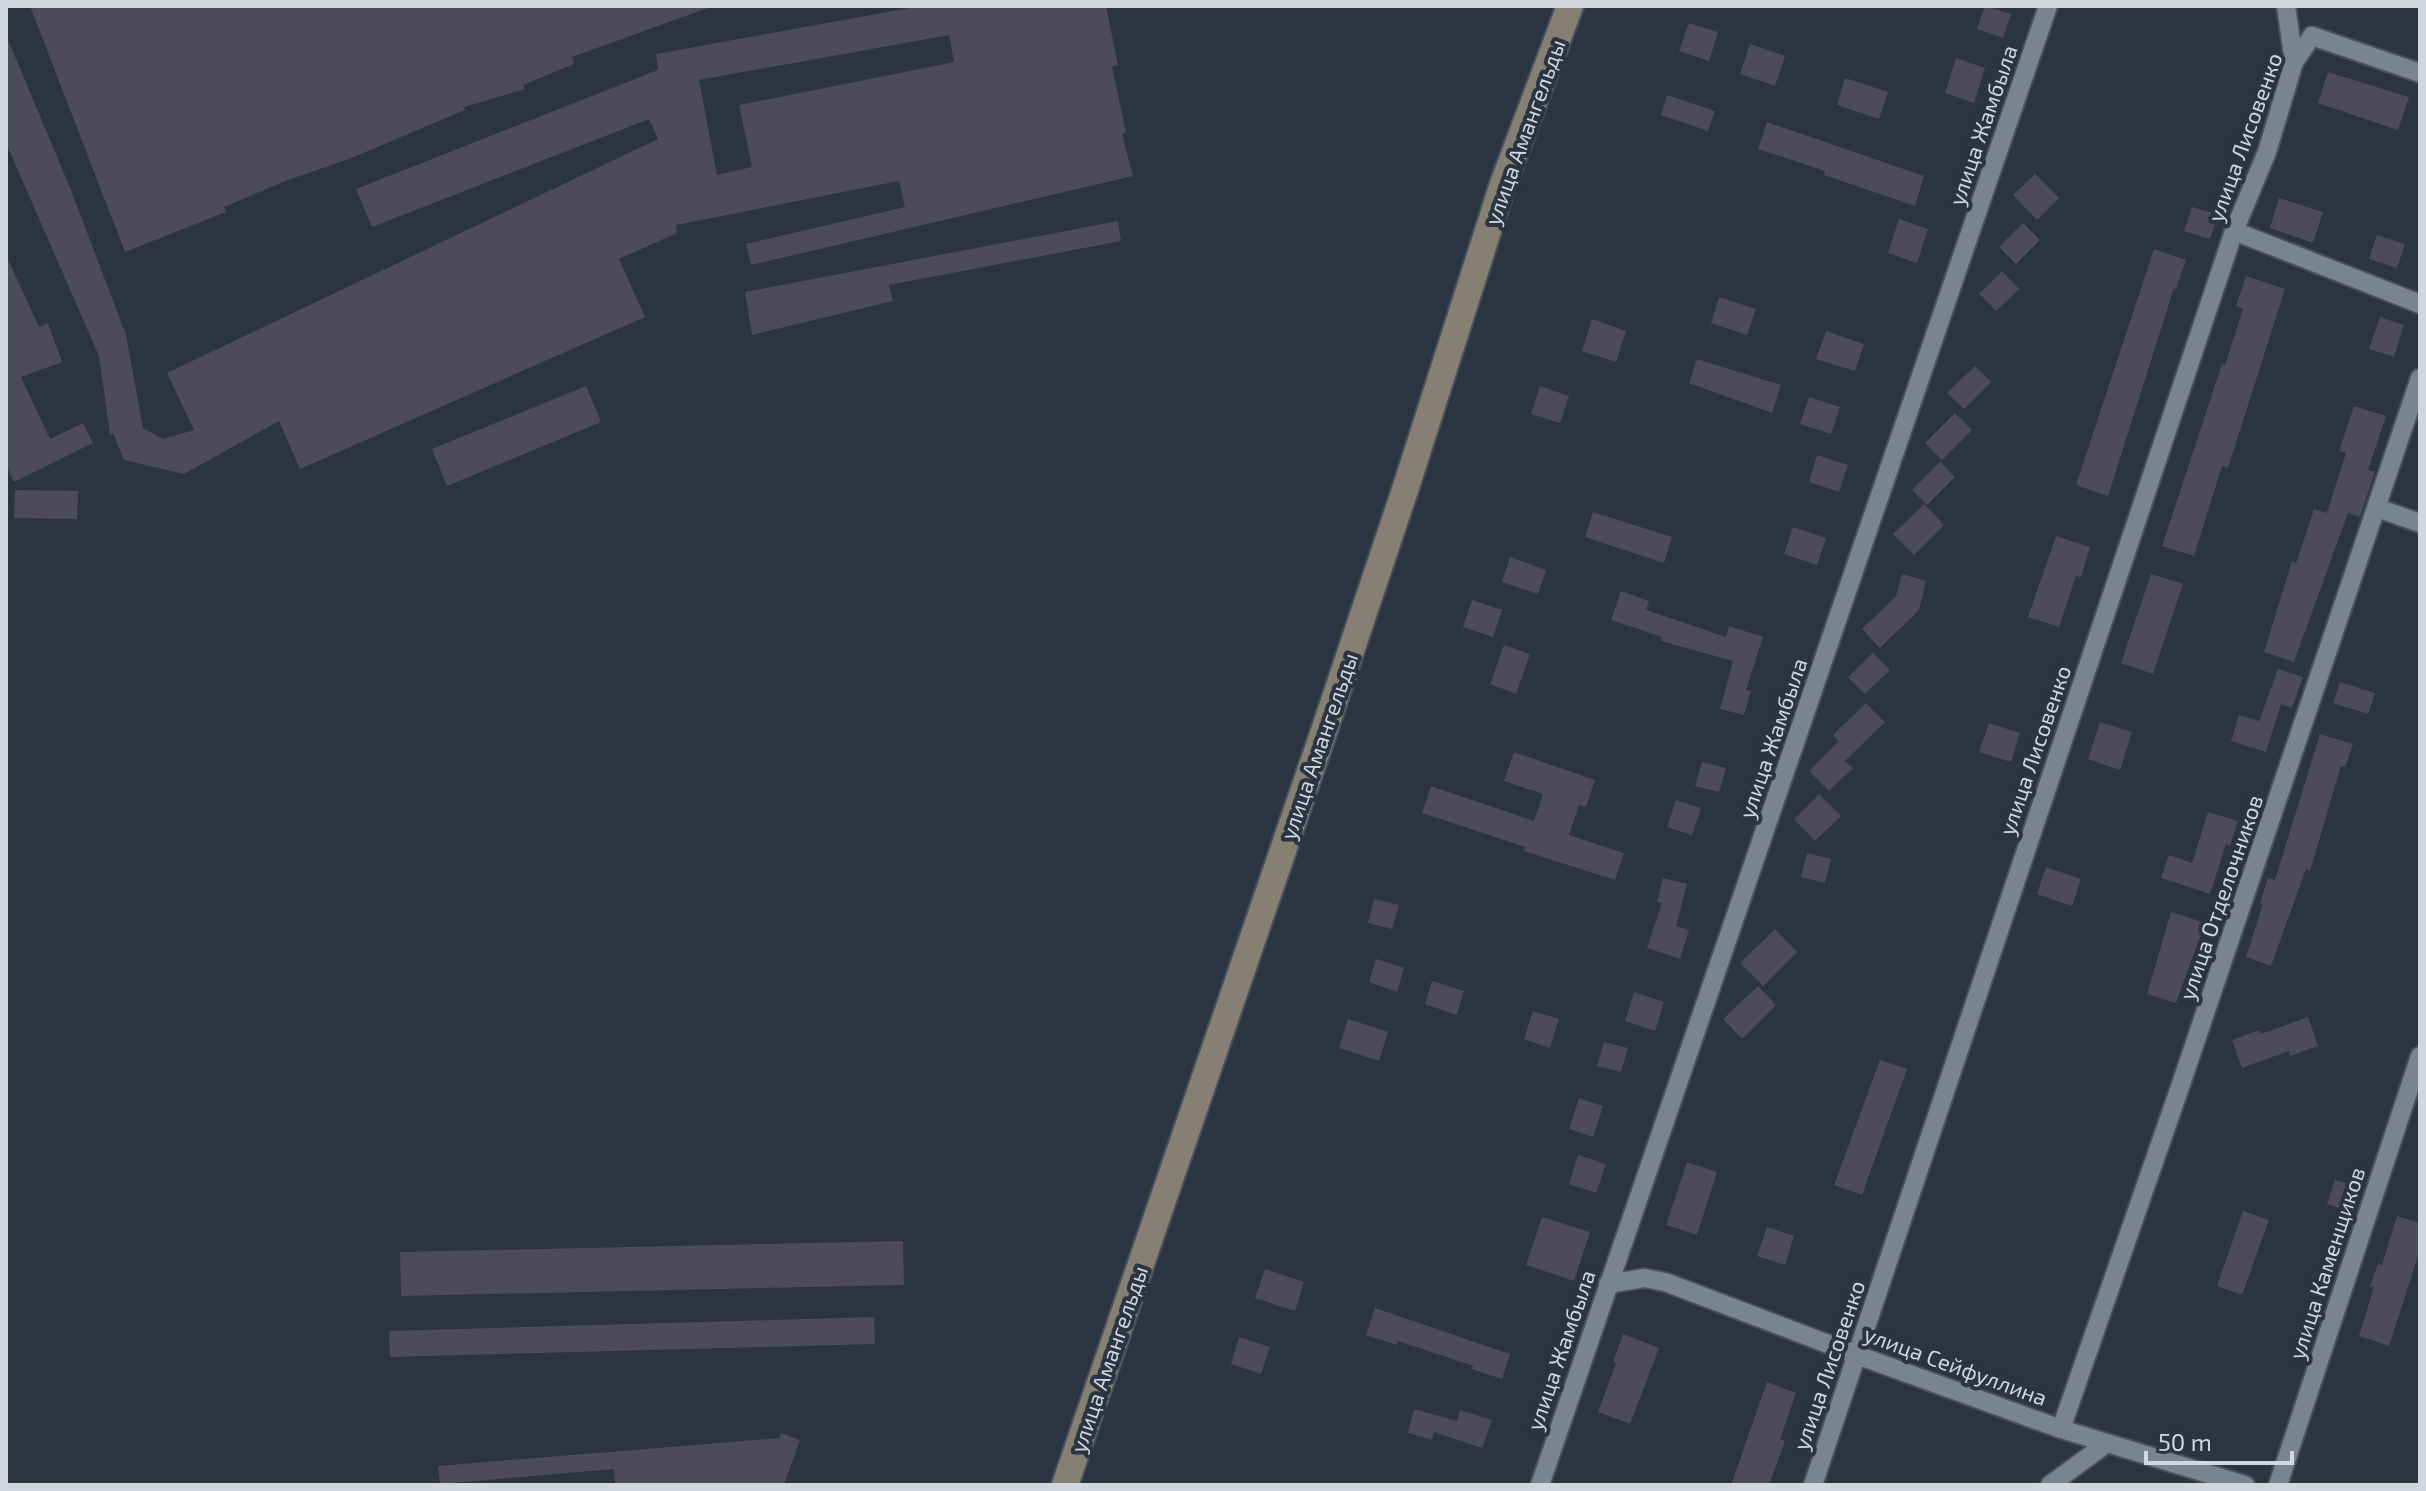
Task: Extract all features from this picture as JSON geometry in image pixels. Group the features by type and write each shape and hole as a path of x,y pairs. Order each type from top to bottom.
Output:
{"street":[{"name":"улица Амангельды","path":"1065,1485 1328,720 1503,184 1570,6"},
{"name":"улица Жамбыла","path":"1540,1485 2048,6"},
{"path":"2286,6 2294,62"},
{"name":"улица Лисовенко","path":"1813,1485 2234,231 2267,152 2294,62 2312,36 2420,73"},
{"path":"2234,231 2420,304"},
{"name":"улица Отделочников","path":"2061,1429 2420,378"},
{"path":"2377,508 2420,523"},
{"name":"улица Каменщиков","path":"2278,1485 2420,1056"},
{"name":"улица Сейфуллина","path":"1608,1284 1644,1278 1665,1282 2061,1429 2245,1485"},
{"path":"2050,1485 2107,1443"}],"building":[{"path":"30,6 708,8 572,57 574,64 523,85 525,89 464,107 465,110 349,159 288,180 224,207 226,212 125,252"},
{"path":"920,6 1106,6 1118,65 1112,66 1126,133 1122,134 1133,176 751,265 746,244 905,207 899,181 676,225 677,233 619,259 645,317 300,469 279,421 184,474 124,460 113,433 110,435 99,356 6,143 6,35 71,190 126,335 143,428 163,439 194,430 167,373 658,139 649,119 372,227 356,189 658,70 656,54","holes":["949,35 954,62 739,105 752,167 717,175 699,80"]},
{"path":"1985,6 2011,14 2003,38 1977,29"},
{"path":"1689,23 1718,32 1709,61 1679,51"},
{"path":"1750,44 1785,56 1775,86 1740,74"},
{"path":"1956,58 1985,68 1974,103 1945,93"},
{"path":"2328,72 2409,97 2398,130 2318,103"},
{"path":"1845,78 1888,92 1879,119 1837,105"},
{"path":"1667,95 1715,111 1708,131 1661,115"},
{"path":"1767,122 1924,176 1915,206 1758,149"},
{"path":"2035,174 2059,198 2037,220 2013,195"},
{"path":"2279,198 2323,212 2313,243 2270,228"},
{"path":"2192,207 2218,215 2210,239 2184,231"},
{"path":"1899,219 1928,229 1917,263 1888,253"},
{"path":"1118,221 1121,241 889,285 893,301 752,335 745,292"},
{"path":"2023,223 2040,240 2016,264 1999,247"},
{"path":"2377,235 2405,244 2397,268 2369,259"},
{"path":"2154,249 2186,260 2174,288 2108,496 2076,485"},
{"path":"6,255 39,327 48,323 62,362 21,377 50,439 83,423 93,443 14,482 6,465"},
{"path":"2002,271 2019,289 1996,311 1979,294"},
{"path":"2246,276 2285,289 2228,468 2222,466 2194,556 2162,546 2243,309 2236,306"},
{"path":"1719,297 1756,309 1747,335 1711,323"},
{"path":"2380,317 2404,325 2394,357 2369,349"},
{"path":"1592,319 1626,331 1616,362 1582,351"},
{"path":"1826,331 1864,344 1855,371 1816,359"},
{"path":"1697,359 1781,385 1772,413 1689,383"},
{"path":"1975,366 1991,382 1964,409 1947,393"},
{"path":"586,386 601,422 447,486 432,449"},
{"path":"1540,386 1569,396 1560,423 1531,414"},
{"path":"1809,397 1840,407 1831,434 1800,424"},
{"path":"2354,406 2386,416 2368,470 2375,472 2360,517 2348,513 2294,662 2264,652 2292,561 2296,563 2314,509 2327,513 2346,453 2339,451"},
{"path":"1955,413 1972,430 1942,460 1925,443"},
{"path":"1817,455 1848,465 1839,492 1809,482"},
{"path":"1940,462 1955,477 1927,505 1912,490"},
{"path":"15,490 78,491 77,519 14,518"},
{"path":"1924,504 1944,525 1914,555 1893,534"},
{"path":"1593,512 1672,537 1664,563 1585,537"},
{"path":"1793,527 1826,538 1817,565 1784,554"},
{"path":"2056,536 2090,547 2081,577 2076,576 2059,627 2028,617"},
{"path":"1510,557 1546,570 1538,594 1502,582"},
{"path":"1902,574 1926,581 1919,610 1880,648 1862,629 1896,596"},
{"path":"2151,574 2183,584 2153,674 2121,663"},
{"path":"1621,591 1649,601 1646,610 1726,637 1729,626 1763,637 1746,690 1751,691 1744,715 1720,709 1733,661 1661,641 1662,637 1611,620"},
{"path":"1472,600 1502,610 1493,637 1463,627"},
{"path":"1504,645 1530,654 1516,694 1490,684"},
{"path":"1873,653 1890,670 1865,694 1848,677"},
{"path":"2278,669 2303,677 2292,708 2281,704 2266,752 2231,741 2239,715 2259,721"},
{"path":"2340,682 2375,693 2368,714 2333,703"},
{"path":"1866,703 1885,722 1845,761 1853,768 1829,791 1809,771 1839,741 1833,735"},
{"path":"2100,722 2132,732 2120,770 2088,759"},
{"path":"1989,723 2020,733 2011,762 1979,752"},
{"path":"2320,734 2353,744 2345,767 2341,766 2310,871 2306,869 2271,966 2246,957 2268,878 2275,880"},
{"path":"1514,752 1595,780 1586,807 1579,805 1569,835 1624,853 1615,880 1524,851 1525,847 1422,813 1431,786 1534,821 1543,794 1504,781"},
{"path":"1702,762 1726,768 1719,792 1695,786"},
{"path":"1819,794 1841,816 1815,841 1794,819"},
{"path":"1676,800 1701,808 1692,835 1667,827"},
{"path":"2208,812 2238,821 2230,846 2226,844 2210,894 2161,878 2169,855 2192,863"},
{"path":"1807,853 1831,859 1825,883 1801,877"},
{"path":"2046,867 2081,879 2072,906 2037,894"},
{"path":"1663,878 1687,884 1676,926 1689,930 1680,959 1647,948 1662,903 1657,902"},
{"path":"1374,899 1399,905 1392,929 1368,923"},
{"path":"2171,912 2205,923 2176,1003 2147,994"},
{"path":"1775,929 1797,952 1763,986 1740,963"},
{"path":"1376,959 1404,968 1397,992 1369,982"},
{"path":"1432,981 1464,991 1457,1015 1425,1004"},
{"path":"1758,986 1776,1005 1742,1039 1723,1019"},
{"path":"1634,992 1664,1002 1655,1031 1625,1021"},
{"path":"1533,1011 1559,1019 1550,1048 1524,1039"},
{"path":"2308,1017 2318,1046 2290,1056 2289,1051 2242,1068 2232,1040 2259,1030 2261,1034"},
{"path":"1348,1019 1388,1032 1379,1061 1339,1048"},
{"path":"1604,1042 1628,1048 1621,1072 1597,1066"},
{"path":"1880,1060 1907,1069 1862,1195 1834,1185"},
{"path":"1579,1098 1603,1106 1593,1137 1569,1129"},
{"path":"1578,1155 1606,1164 1596,1193 1569,1184"},
{"path":"1687,1162 1717,1172 1697,1235 1666,1225"},
{"path":"2335,1180 2361,1188 2353,1213 2327,1204"},
{"path":"2243,1211 2269,1220 2242,1295 2217,1286"},
{"path":"2397,1216 2420,1223 2420,1250 2389,1346 2359,1336 2374,1287 2370,1286 2378,1264 2382,1265"},
{"path":"1542,1217 1590,1232 1574,1281 1526,1265"},
{"path":"1767,1227 1794,1236 1785,1265 1757,1256"},
{"path":"903,1241 904,1285 401,1296 400,1252"},
{"path":"1265,1269 1304,1282 1295,1311 1255,1298"},
{"path":"1375,1308 1510,1354 1502,1379 1398,1341 1397,1345 1366,1335"},
{"path":"874,1317 875,1344 390,1357 389,1331"},
{"path":"1623,1334 1659,1348 1630,1424 1598,1412"},
{"path":"1239,1337 1270,1347 1261,1374 1231,1364"},
{"path":"1767,1382 1796,1393 1780,1439 1785,1441 1769,1485 1731,1485"},
{"path":"1414,1409 1457,1421 1460,1410 1492,1420 1482,1448 1434,1432 1432,1440 1408,1433"},
{"path":"781,1433 800,1440 784,1485 615,1485 614,1469 440,1484 438,1466 780,1438"}]}
